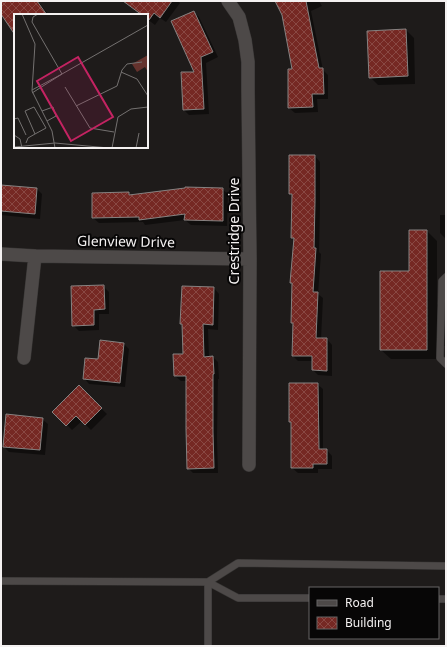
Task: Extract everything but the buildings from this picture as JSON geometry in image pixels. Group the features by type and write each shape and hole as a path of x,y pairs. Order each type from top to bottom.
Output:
{"street":[{"name":"Crestridge Drive","path":"228,1 239,17 245,40 248,62 250,259 249,465"},
{"name":"Glenview Drive","path":"1,254 35,256 250,259"},
{"path":"24,358 35,256"}],"lane":[{"path":"446,277 442,280 440,358 446,364"},
{"path":"208,582 238,563 446,566"},
{"path":"1,581 208,582 238,598 309,598"},
{"path":"208,582 208,646"}]}
